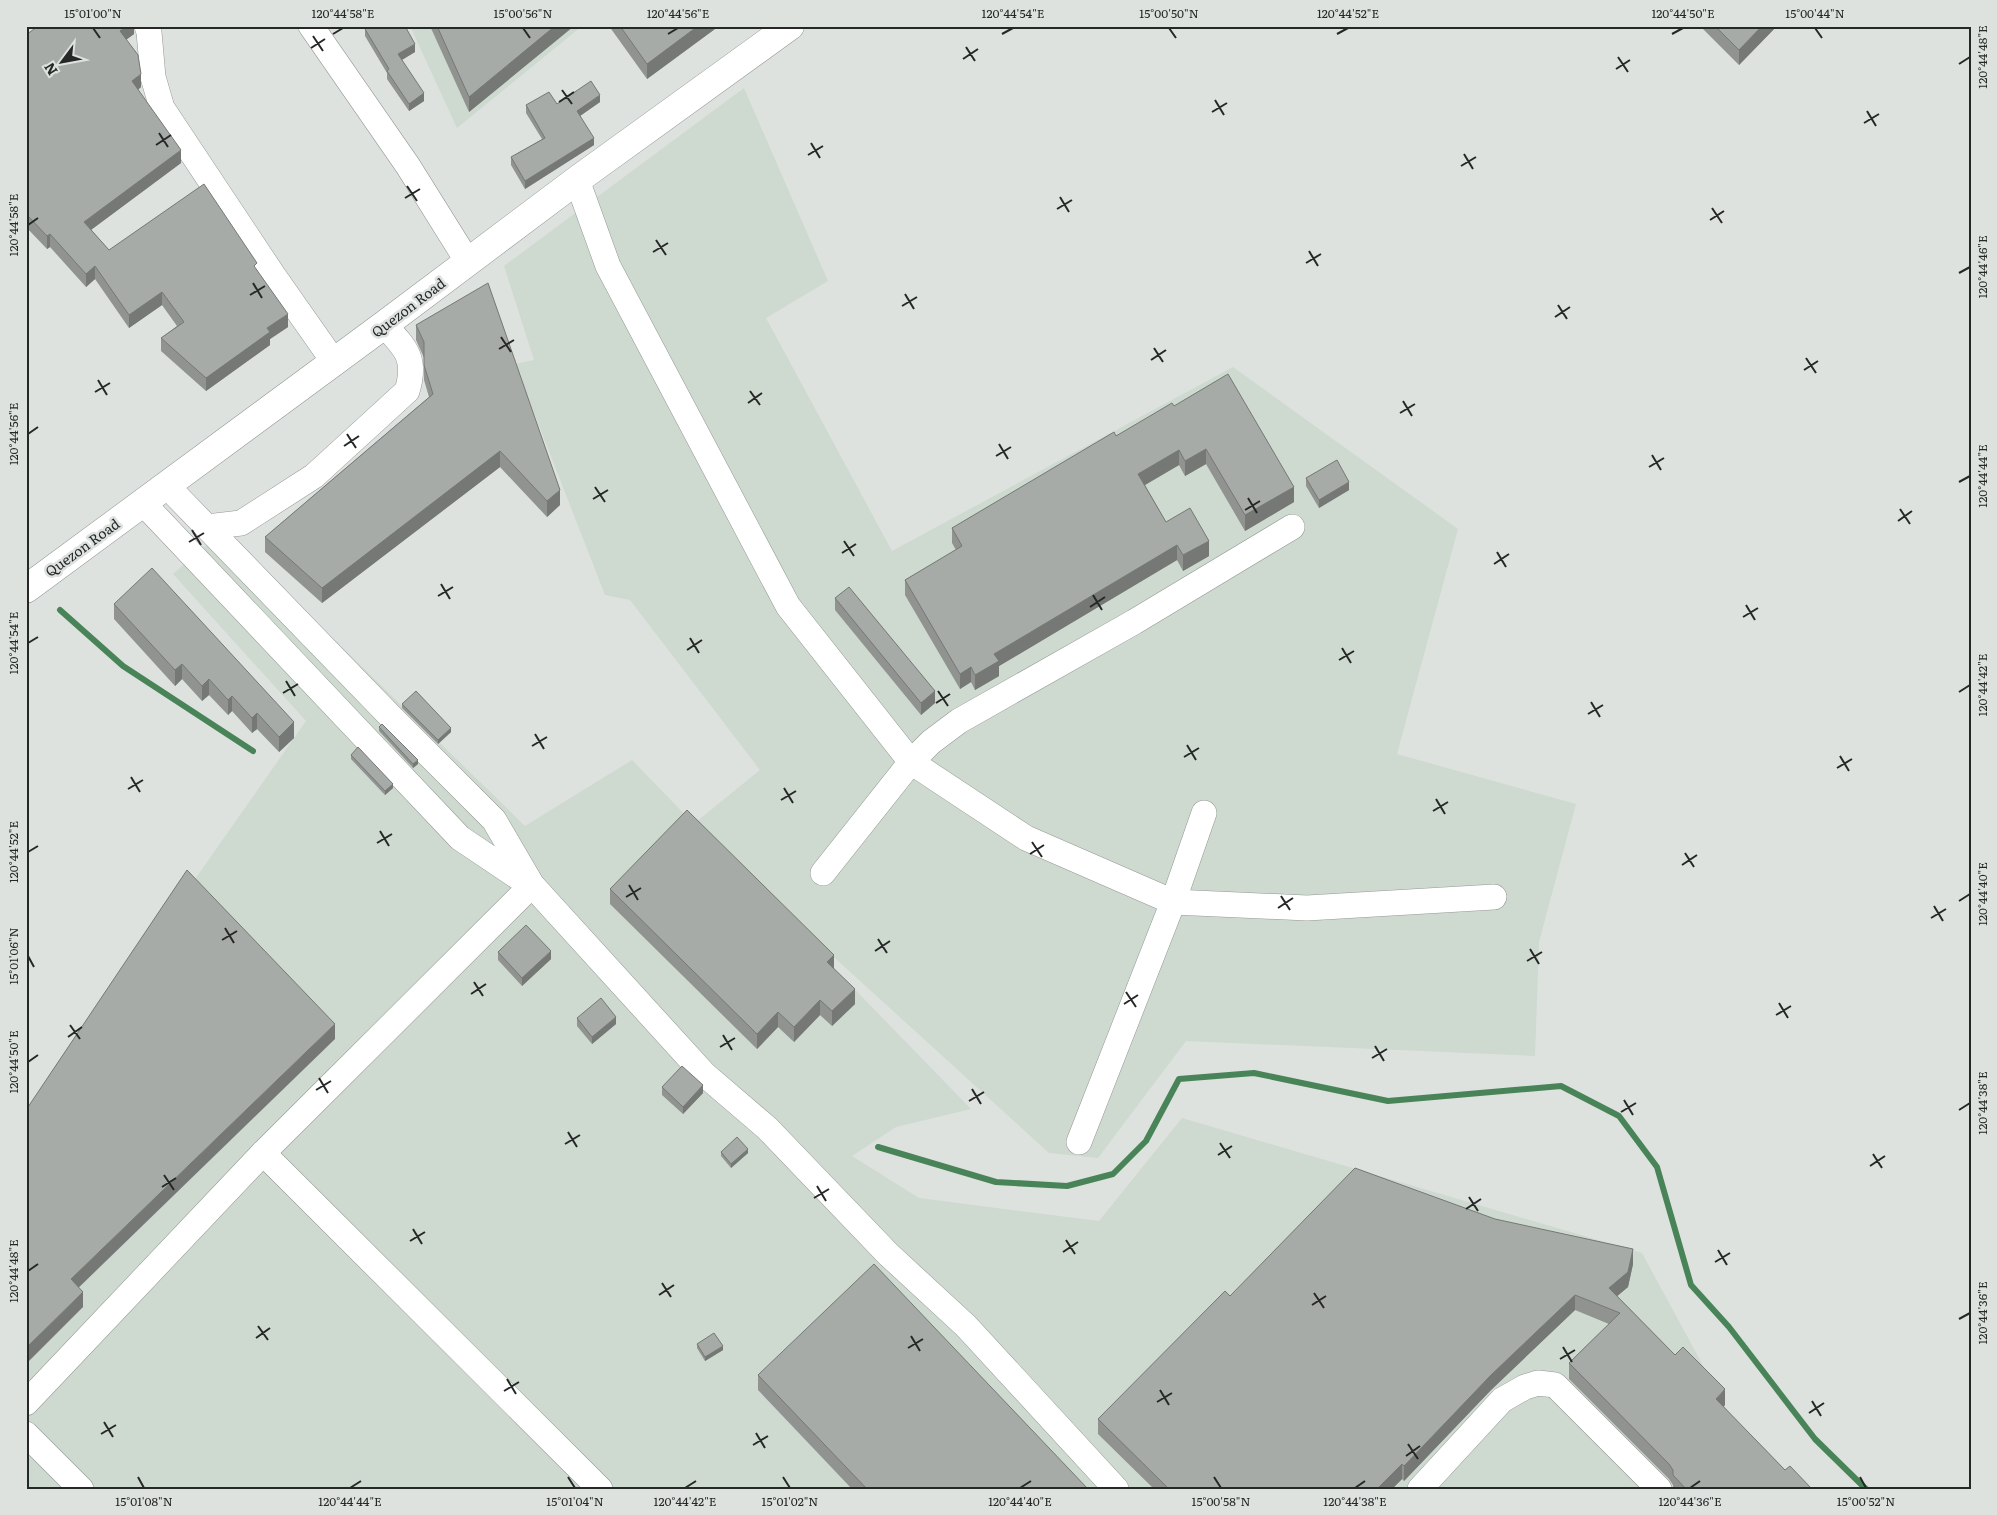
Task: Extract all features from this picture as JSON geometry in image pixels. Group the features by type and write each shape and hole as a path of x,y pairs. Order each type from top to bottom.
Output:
{"main road":[{"name":"Quezon Road","path":"26,588 384,326 577,180 787,27"}],"lane":[{"path":"147,26 153,77 162,108 273,275 334,362"},
{"path":"311,26 408,166 468,262"},
{"path":"577,180 608,266 788,606 911,762 1026,838 1173,902 1307,908 1494,897"},
{"path":"207,527 241,523 314,476 407,391 412,375 406,348 384,326"},
{"path":"166,485 392,718 494,820 532,885 704,1074 767,1128 888,1254 966,1326 1116,1489"},
{"path":"142,503 460,838 532,885"},
{"path":"823,873 911,762 931,742 959,721 1134,622 1292,527"},
{"path":"1079,1142 1173,902 1204,813"},
{"path":"26,1403 263,1153 532,885"},
{"path":"263,1153 600,1489"},
{"path":"1420,1489 1502,1400 1525,1387 1538,1383 1555,1385 1659,1489"},
{"path":"26,1434 81,1489"}],"shaded area":[{"path":"410,26 582,26 457,128"},
{"path":"744,88 828,281 766,318 892,551 1233,367 1458,529 1397,754 1576,804 1539,942 1535,1056 1186,1041 1098,1158 1049,1153 803,929 696,822 760,770 630,600 605,595 515,364 534,360 504,266"},
{"path":"223,531 525,826 632,760 971,1109 896,1127 852,1156 919,1198 1099,1221 1182,1118 1642,1253 1770,1489 26,1489 26,1120 306,721 173,574"}],"building":[{"path":"38,26 127,26 120,31 138,55 141,74 132,81 181,150 84,222 109,250 204,184 257,263 254,266 288,314 267,328 270,332 206,378 161,338 184,322 162,292 129,315 95,266 86,274 50,234 47,236 26,214 26,35"},
{"path":"369,26 405,26 415,44 398,54 424,93 409,104 387,71 389,69 365,29"},
{"path":"437,26 555,26 469,97"},
{"path":"620,26 698,26 647,64"},
{"path":"1715,26 1762,26 1739,50"},
{"path":"591,81 600,95 577,111 594,138 525,181 511,157 545,138 526,105 549,92 557,104"},
{"path":"488,283 560,490 547,501 500,451 322,588 265,537 433,394 424,365 424,342 416,325"},
{"path":"1228,374 1294,487 1245,515 1206,449 1185,461 1179,450 1138,474 1166,522 1190,508 1209,541 1183,555 1177,545 994,654 999,661 975,675 971,667 960,674 905,580 962,546 952,528 1114,432 1116,436 1172,403 1174,406"},
{"path":"1337,460 1349,482 1319,500 1306,478"},
{"path":"152,568 294,722 279,737 257,713 252,718 232,696 228,700 209,679 202,686 182,664 175,670 114,604"},
{"path":"849,587 935,691 921,703 835,598"},
{"path":"416,691 451,728 438,740 402,704"},
{"path":"382,724 418,760 413,764 379,727"},
{"path":"358,747 393,784 385,791 351,755"},
{"path":"687,810 834,955 827,962 855,989 832,1011 820,1000 794,1027 778,1012 757,1034 610,889"},
{"path":"187,870 335,1024 71,1279 83,1292 26,1348 26,1110"},
{"path":"526,925 551,951 522,978 498,952"},
{"path":"601,998 616,1017 592,1037 577,1018"},
{"path":"682,1066 703,1085 683,1107 662,1087"},
{"path":"737,1137 748,1149 731,1164 721,1152"},
{"path":"1355,1168 1495,1219 1633,1249 1628,1272 1609,1288 1675,1355 1683,1347 1725,1389 1716,1399 1785,1470 1790,1466 1812,1489 1686,1489 1673,1475 1673,1470 1669,1464 1569,1363 1620,1313 1575,1295 1491,1375 1404,1466 1402,1464 1377,1489 1169,1489 1098,1419 1225,1291 1230,1296"},
{"path":"874,1264 1088,1489 867,1489 758,1375"},
{"path":"714,1333 723,1346 705,1357 697,1344"}],"waterway":[{"path":"60,610 123,666 253,751"},
{"path":"878,1147 996,1182 1067,1186 1113,1174 1146,1141 1179,1079 1254,1073 1388,1101 1561,1086 1619,1116 1657,1167 1691,1285 1729,1327 1815,1439 1866,1489"}]}
